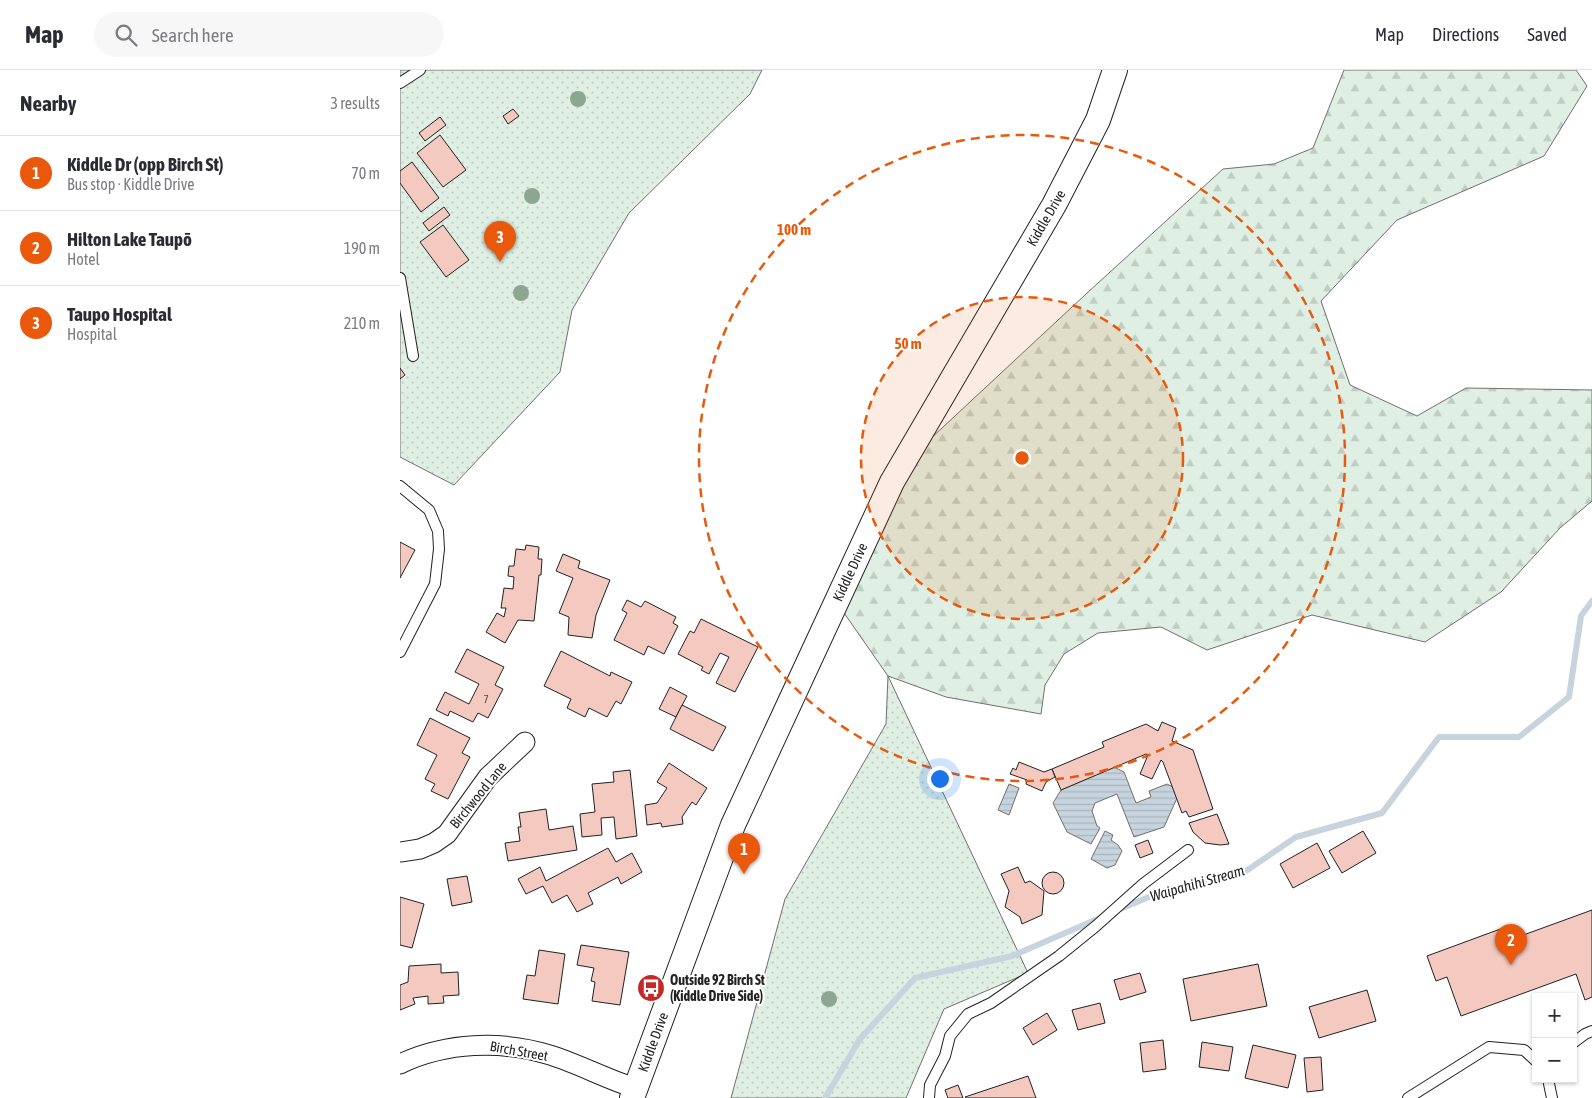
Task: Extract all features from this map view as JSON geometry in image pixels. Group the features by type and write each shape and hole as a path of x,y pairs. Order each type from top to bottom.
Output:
{"street":[{"name":"Kiddle Drive","path":"634,1093 733,825 892,482 1054,205 1098,120 1115,70"},
{"name":"Birchwood Lane","path":"400,852 420,849 434,843 447,834 488,777 525,742"},
{"name":"Birch Street","path":"400,1064 441,1050 473,1045 501,1045 549,1055 615,1082 634,1093"}],"lane":[{"path":"400,83 420,70"},
{"path":"400,278 413,356"},
{"path":"400,486 429,510 438,531 439,549 435,584 400,652"},
{"path":"930,1098 930,1085 945,1056 950,1036 968,1014 991,1003 1059,956 1143,884 1188,850"},
{"path":"1577,1040 1592,1031"},
{"path":"1408,1098 1489,1047 1524,1050 1532,1057"},
{"path":"1549,1083 1552,1098"}],"green space":[{"path":"400,70 762,70 750,94 629,213 572,310 560,372 454,485 400,457"},
{"path":"1344,70 1576,70 1587,86 1544,156 1397,220 1321,301 1350,385 1417,416 1466,388 1592,390 1592,501 1560,528 1501,592 1425,642 1312,615 1207,650 1161,627 1098,633 1064,654 1045,685 1041,714 946,697 888,676 835,600 913,455 1223,169 1274,164 1313,148"},
{"path":"888,676 1028,973 944,1009 906,1098 731,1098 785,899 886,724"}],"shaded area":[{"path":"1114,767 1124,772 1136,803 1151,797 1149,791 1167,784 1173,787 1177,798 1164,827 1134,837 1117,794 1095,803 1092,811 1097,826 1100,828 1091,844 1067,832 1053,803 1061,790"},
{"path":"1009,784 1019,788 1009,815 998,810"},
{"path":"1105,831 1113,835 1111,840 1122,851 1115,865 1107,868 1091,859"}],"building":[{"path":"513,109 519,116 508,124 503,116"},
{"path":"440,117 446,125 425,141 419,133"},
{"path":"440,135 466,170 443,187 417,153"},
{"path":"412,162 439,198 421,212 400,183 400,171"},
{"path":"444,207 450,215 429,231 423,223"},
{"path":"443,225 469,260 446,277 420,242"},
{"path":"400,368 405,375 400,379"},
{"path":"400,542 415,550 400,578"},
{"path":"526,545 539,547 538,559 542,559 534,621 518,620 505,643 486,632 497,613 504,617 506,608 501,608 504,588 513,589 514,577 508,576 509,566 514,566 516,549 525,550"},
{"path":"563,554 580,561 578,568 610,580 596,615 592,638 568,635 569,617 559,613 573,578 556,571"},
{"path":"627,600 641,607 645,601 676,617 673,623 678,626 664,654 648,646 644,655 614,640 627,613 622,610"},
{"path":"701,619 758,647 735,692 716,683 729,657 720,653 709,674 701,670 703,667 678,654 690,631 694,633"},
{"path":"467,649 504,667 495,685 503,689 488,718 478,713 473,722 450,711 448,716 436,710 445,692 469,704 479,684 455,672"},
{"path":"561,651 610,676 611,672 632,682 621,704 616,701 607,717 589,708 585,717 567,708 571,699 544,686"},
{"path":"670,687 687,696 676,717 659,709"},
{"path":"682,705 726,727 713,751 670,729"},
{"path":"430,718 470,738 462,753 470,757 448,799 431,791 435,784 425,779 437,755 417,745"},
{"path":"1162,722 1176,728 1172,741 1193,750 1213,809 1189,817 1186,811 1182,813 1161,760 1152,779 1140,774 1148,755 1146,754 1061,790 1052,769 1104,747 1102,742 1146,724 1158,731"},
{"path":"1019,762 1044,772 1052,769 1055,777 1046,782 1042,791 1026,784 1027,780 1010,774 1013,768 1016,770"},
{"path":"669,763 707,788 696,805 692,802 682,817 683,824 662,827 661,823 647,825 645,805 657,803 667,788 657,782"},
{"path":"630,770 637,836 616,839 614,817 601,818 602,835 582,837 580,814 595,812 592,784 614,782 613,772"},
{"path":"546,809 549,830 573,826 577,850 508,861 505,843 520,841 519,813"},
{"path":"1217,814 1229,844 1205,843 1193,832 1189,823"},
{"path":"1363,831 1376,853 1342,873 1329,851"},
{"path":"1148,840 1153,853 1140,858 1135,845"},
{"path":"1317,843 1330,868 1293,888 1280,864"},
{"path":"608,848 616,862 632,853 642,872 621,884 618,877 588,893 593,904 577,912 567,895 552,903 543,886 526,894 518,879 540,867 546,881"},
{"path":"1018,867 1025,883 1030,881 1044,891 1042,915 1022,924 1020,917 1005,907 1009,891 1001,874"},
{"path":"1053,872 1061,875 1064,883 1061,891 1053,894 1045,891 1042,883 1045,875"},
{"path":"467,876 472,902 452,906 447,879"},
{"path":"400,897 424,904 412,948 400,945"},
{"path":"1592,910 1592,997 1585,1000 1576,974 1461,1016 1447,977 1436,981 1427,956 1503,928 1507,941"},
{"path":"581,945 629,952 620,1005 592,1001 595,982 591,981 594,968 577,965"},
{"path":"539,950 565,954 558,1004 523,999 527,975 535,976"},
{"path":"441,964 441,973 458,972 459,995 443,996 444,1003 428,1004 428,996 413,998 415,1004 400,1010 400,985 408,982 409,966"},
{"path":"1258,964 1267,1006 1191,1021 1183,979"},
{"path":"1140,973 1146,992 1120,1000 1114,980"},
{"path":"1367,990 1376,1021 1319,1038 1309,1007"},
{"path":"1100,1003 1105,1023 1078,1030 1072,1010"},
{"path":"1047,1013 1057,1030 1033,1045 1023,1028"},
{"path":"1163,1040 1166,1069 1143,1072 1140,1043"},
{"path":"1202,1042 1233,1047 1229,1071 1199,1067"},
{"path":"1253,1045 1296,1055 1288,1088 1245,1078"},
{"path":"1321,1057 1323,1090 1307,1092 1304,1058"},
{"path":"1028,1076 1036,1098 965,1097"},
{"path":"958,1085 963,1098 948,1098 945,1090"}],"waterway":[{"name":"Waipahihi Stream","path":"1118,910 1156,894 1243,873 1296,837 1382,813 1439,737 1519,737 1569,697 1581,616 1592,601"},
{"name":"Waipahihi Stream","path":"825,1098 860,1039 915,978 1012,956 1102,917"}],"place":[{"name":"Taupo Hospital","path":"500,262"},
{"name":"Kiddle Dr (opp Birch St)","path":"744,874"},
{"name":"Hilton Lake Taupō","path":"1511,965"},
{"name":"Outside 92 Birch St (Kiddle Drive Side)","path":"651,988"}]}
